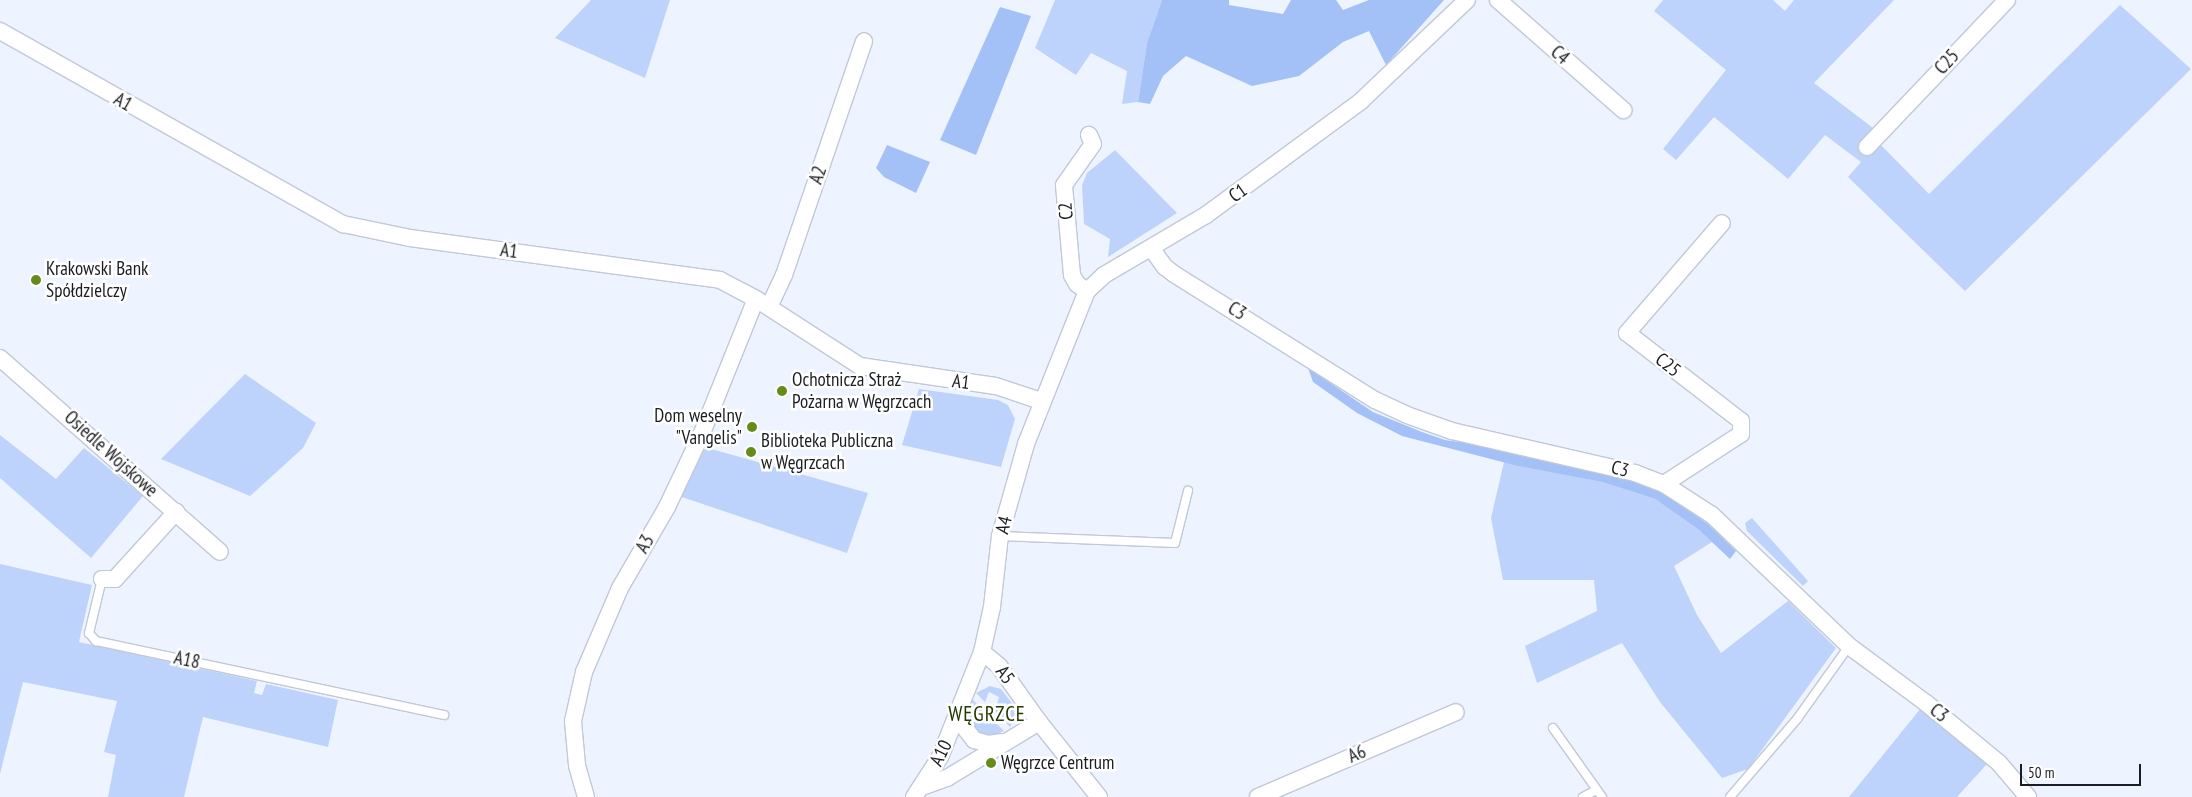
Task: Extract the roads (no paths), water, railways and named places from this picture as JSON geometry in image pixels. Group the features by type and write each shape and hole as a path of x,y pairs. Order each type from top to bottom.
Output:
{"street":[{"name":"C1","path":"1041,401 1087,291 1104,275 1221,205 1361,101 1467,0"},
{"name":"C4","path":"1498,0 1622,110"},
{"name":"C25","path":"1867,147 2007,0"},
{"name":"A1","path":"0,30 342,224 410,238 695,275 720,280 763,303 860,366 996,386 1041,401"},
{"name":"A2","path":"763,303 784,275 864,41"},
{"name":"C2","path":"1087,291 1077,284 1072,275 1064,185 1093,144 1089,135"},
{"name":"C25","path":"1664,484 1741,434 1740,421 1627,332 1722,223"},
{"name":"C3","path":"1151,248 1164,267 1174,274 1375,400 1407,415 1452,431 1603,464 1664,484 1712,515 1849,646 1926,703 1999,763 2028,797"},
{"name":"A3","path":"586,797 577,766 573,721 584,672 620,588 667,507 763,303"},
{"name":"Osiedle Wojskowe","path":"0,358 220,552"},
{"name":"A4","path":"982,652 992,607 1000,536 1041,401"},
{"name":"A18","path":"102,579 115,579 176,512"},
{"name":"A10","path":"918,792 958,718 982,652"},
{"name":"A5","path":"982,652 1000,666 1039,722 1099,797"},
{"name":"A6","path":"1258,797 1456,712"},
{"name":"A10","path":"958,718 974,740 989,744 1004,741"},
{"name":"A10","path":"918,792 947,778 1004,741 1039,722"}],"lane":[{"path":"1000,536 1175,543 1188,491"},
{"name":"A18","path":"102,579 89,633 96,641 444,715"},
{"path":"1730,797 1797,720 1849,646"},
{"path":"1553,728 1602,797"},
{"path":"1583,797 1596,790"}],"place":[{"name":"Krakowski Bank Spółdzielczy","path":"36,280"},
{"name":"Ochotnicza Straż Pożarna w Węgrzcach","path":"782,391"},
{"name":"Dom weselny \"Vangelis\"","path":"752,427"},
{"name":"Biblioteka Publiczna w Węgrzcach","path":"751,452"},
{"name":"Węgrzce Centrum","path":"991,763"}],"district":[{"name":"WĘGRZCE","path":"987,714"}]}
